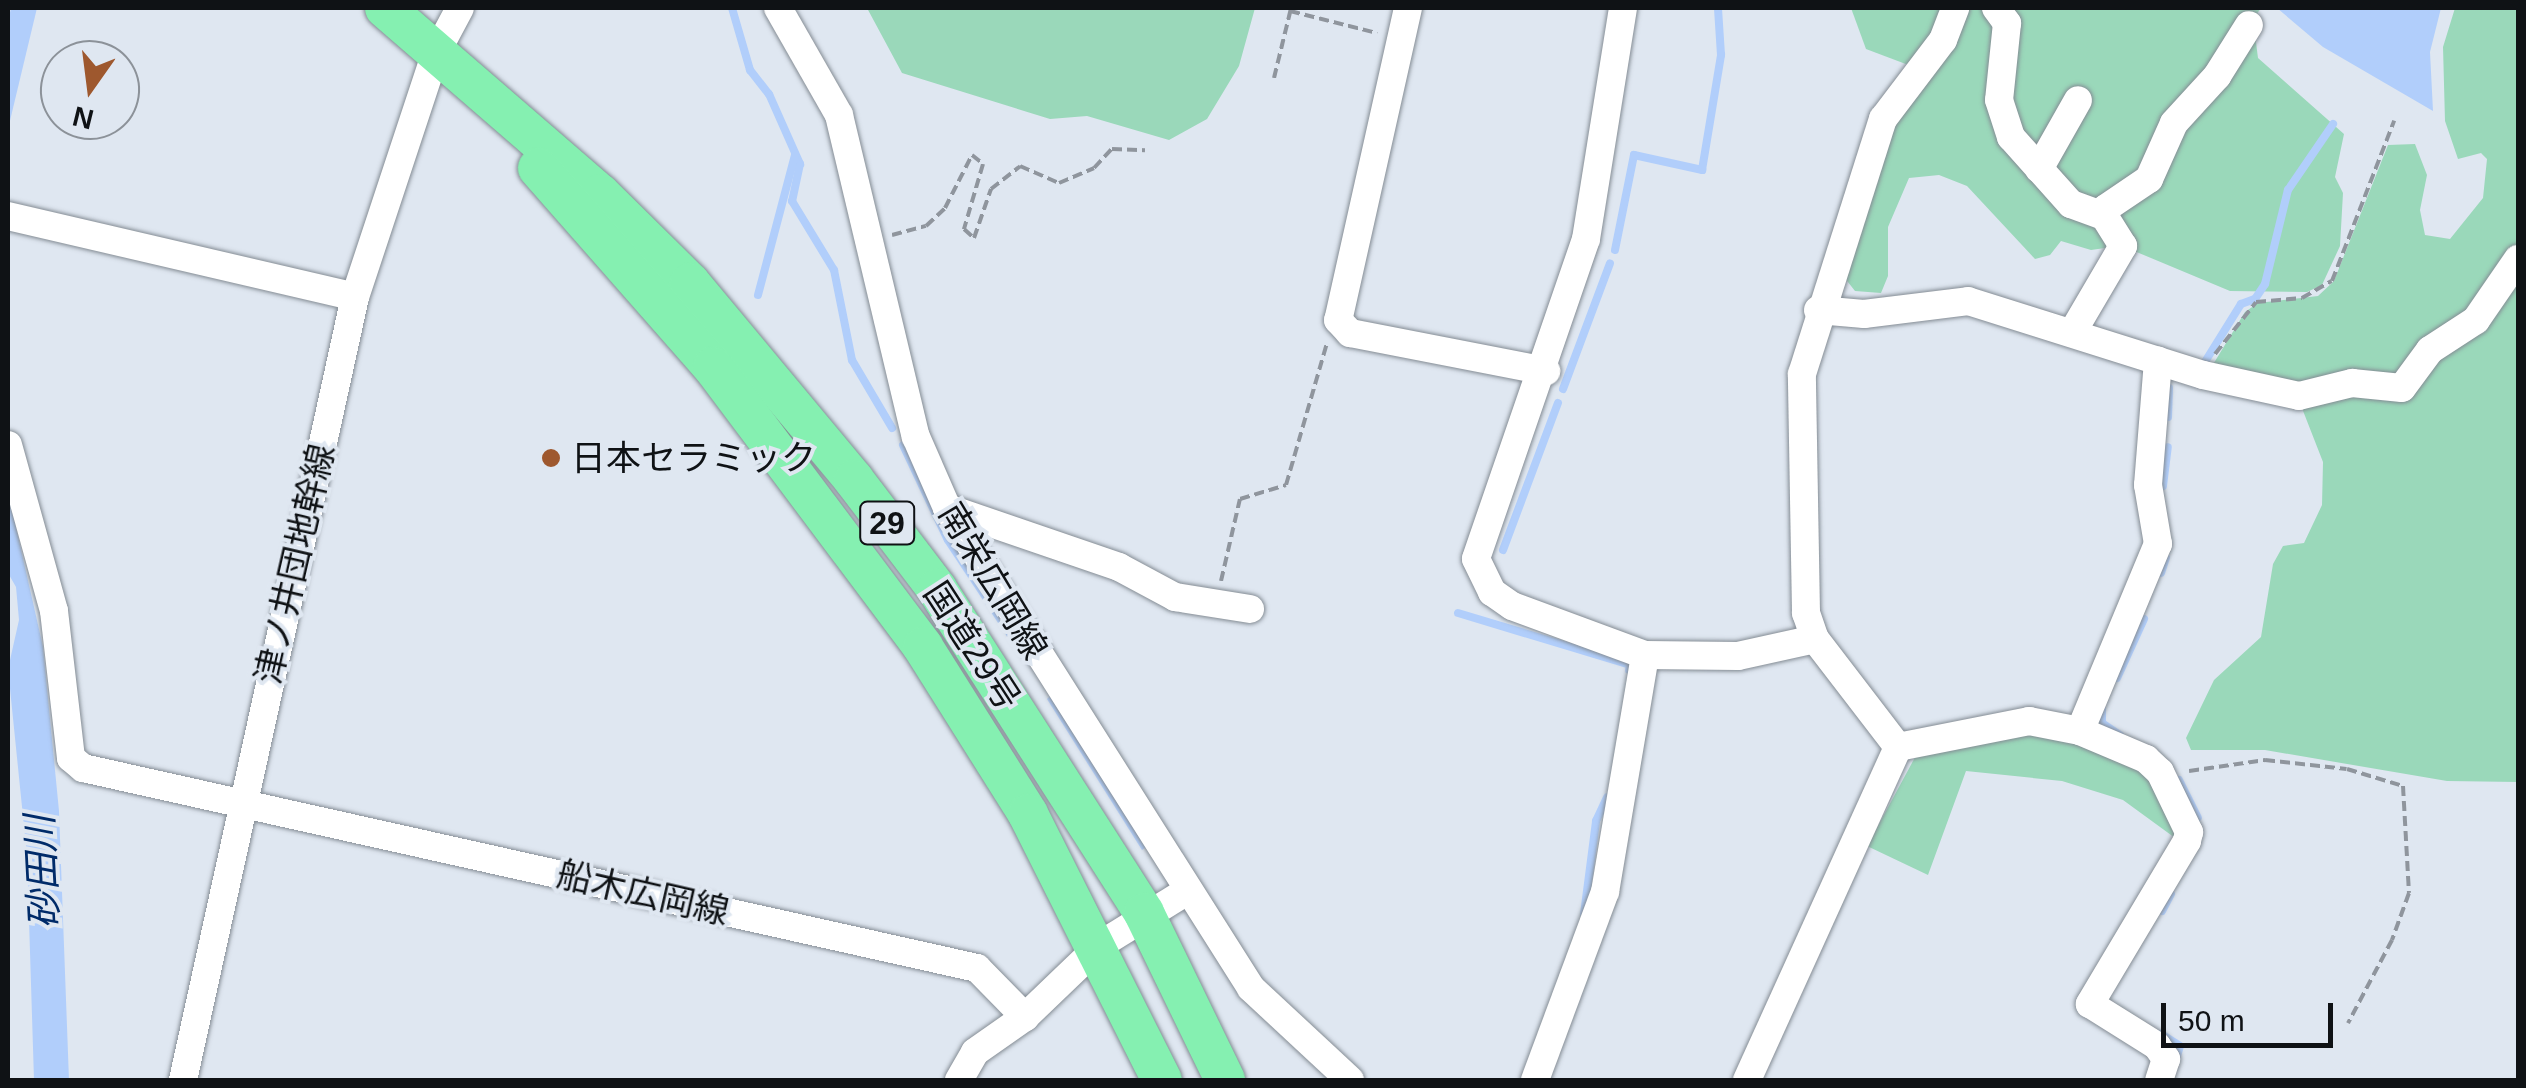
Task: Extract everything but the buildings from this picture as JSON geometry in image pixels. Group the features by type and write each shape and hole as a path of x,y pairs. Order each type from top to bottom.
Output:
{"highway":[{"name":"国道29号","path":"385,8 600,194 775,380 937,588 1144,914 1224,1080"},
{"name":"国道29号","path":"435,54 713,367 923,647 1028,814 1100,946 1162,1080"}],"street":[{"name":"津ノ井団地幹線","path":"183,1080 356,297 435,54 460,8"},
{"name":"南栄広岡線","path":"778,8 839,115 872,239 916,438 947,508 1250,988 1350,1080"},
{"path":"1408,8 1338,320 1350,333 1546,371"},
{"path":"1623,8 1586,239 1546,371 1476,559 1492,592 1512,606 1646,655 1738,656 1815,640"},
{"path":"1898,747 1815,640 1806,612 1802,374 1818,310 1883,119 1943,40 1955,8"},
{"path":"1996,8 2007,23 2000,100 2004,124 2071,204 2104,216 2124,246 2072,333"},
{"path":"2104,216 2148,179 2174,123 2217,76 2249,26"},
{"path":"2039,169 2078,100"},
{"path":"8,216 356,297"},
{"path":"1818,310 1864,314 1968,301 2203,375 2299,396 2352,383 2402,388 2430,350 2476,320 2518,260"},
{"path":"2080,731 2158,544 2148,485 2158,360"},
{"name":"船木広岡線","path":"8,445 54,611 70,758 98,774 977,968 1025,1017"},
{"path":"947,508 1119,567 1175,598 1250,609"},
{"path":"1535,1080 1605,892 1646,655"},
{"path":"1898,747 2029,721 2080,731 2146,759 2163,778 2187,841 2090,1004 2158,1046 2166,1059 2158,1080"},
{"path":"1747,1080 1898,747"},
{"path":"959,1080 975,1052 1025,1017 1100,946 1144,914 1187,891"}],"path":[{"path":"1274,78 1290,9 1401,38"},
{"path":"2203,375 2243,311 2256,302 2318,293 2332,280 2394,122"},
{"path":"872,239 926,226 945,208 972,155 982,164 964,229 974,238 991,188 1020,166 1060,183 1094,168 1112,148 1145,150"},
{"path":"1218,604 1240,499 1286,486 1338,320"},
{"path":"2163,778 2206,765 2264,760 2347,769 2403,786 2408,892 2392,940 2348,1023"}],"green space":[{"path":"867,8 1255,8 1239,66 1207,119 1169,140 1087,116 1050,119 902,73"},
{"path":"1851,8 1948,8 1911,66 1866,49"},
{"path":"1963,8 1994,11 1996,108 2119,246 2091,250 2061,241 2050,255 2035,259 1967,186 1939,175 1909,178 1888,227 1888,276 1881,293 1855,291 1844,277 1880,148"},
{"path":"2001,8 2261,8 2159,150 2101,211 2039,164 2011,131"},
{"path":"2455,8 2518,8 2518,254 2407,380 2326,389 2209,371 2245,312 2258,303 2318,296 2334,281 2388,145 2415,144 2427,175 2420,210 2425,235 2450,239 2483,198 2487,159 2481,153 2458,159 2445,121 2443,47"},
{"path":"2254,27 2258,58 2344,134 2335,177 2343,193 2340,246 2322,285 2307,292 2230,291 2127,248 2109,218"},
{"path":"2518,268 2518,782 2447,781 2265,750 2191,750 2186,738 2214,680 2261,637 2273,564 2283,546 2304,543 2322,505 2323,462 2298,398 2397,392"},
{"path":"2054,732 2149,767 2182,843 2123,800 2062,781 1966,771 1928,875 1867,846 1919,750 1947,741"}],"water":[{"path":"11,8 37,8 8,129 8,22"},
{"path":"2277,8 2441,8 2430,52 2433,111 2323,47"},
{"name":"砂田川","path":"8,492 43,647 59,811 69,1080 34,1080 27,856 8,669 19,620 16,587 8,573"},
{"path":"1052,694 1148,846 1142,850 1047,699"}],"waterway":[{"path":"732,8 750,70 769,94 800,164 792,201 834,270 852,360 892,428"},
{"path":"1615,250 1634,155 1702,170 1721,55 1718,8"},
{"path":"2203,365 2241,304 2255,299 2265,284 2288,190 2333,124"},
{"path":"758,295 795,155"},
{"path":"1563,389 1610,263"},
{"path":"2168,417 2169,388"},
{"path":"1503,550 1558,403"},
{"path":"903,445 948,540 1028,661"},
{"path":"2163,486 2168,447"},
{"path":"2161,573 2166,558"},
{"path":"1458,613 1630,665 1629,670"},
{"path":"2117,678 2144,619"},
{"path":"2102,709 2102,723 2120,735"},
{"path":"2179,780 2198,818"},
{"path":"1584,914 1596,821 1607,797"},
{"path":"2162,911 2171,894"},
{"path":"2161,1034 2180,1046 2176,1059"}],"place":[{"name":"日本セラミック","path":"551,458"}]}
